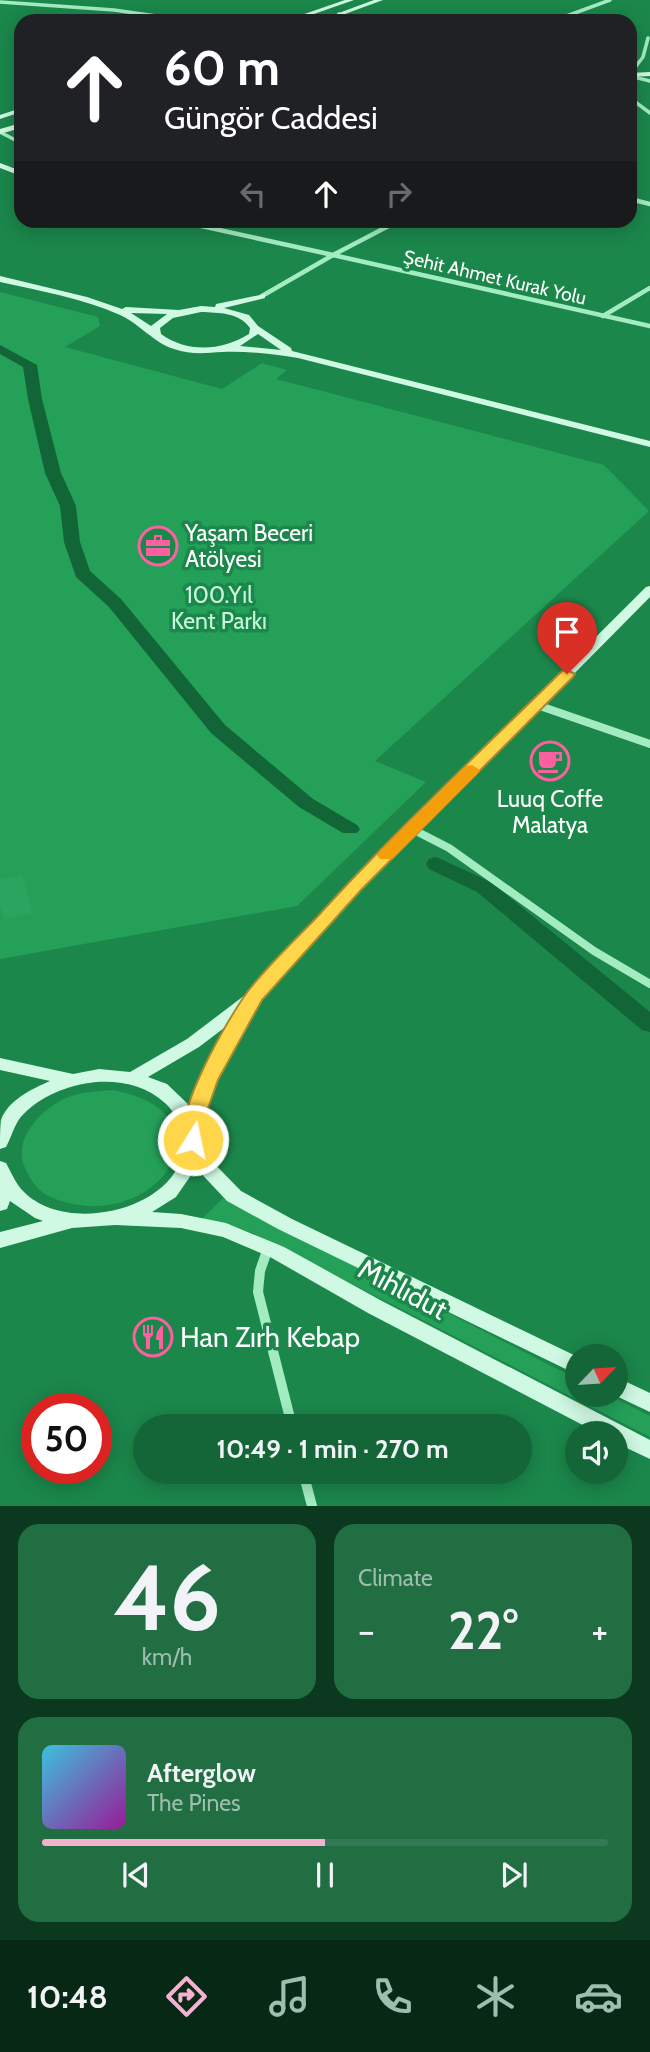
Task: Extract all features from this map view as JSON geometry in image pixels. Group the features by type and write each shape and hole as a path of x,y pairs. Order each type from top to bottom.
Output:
{"main road":[{"path":"308,14 351,0"},
{"path":"356,8 374,0"},
{"path":"339,14 380,0"},
{"path":"0,279 121,310 185,311 262,296"},
{"path":"221,349 246,341 254,325 256,303 262,296"},
{"path":"201,309 234,312 269,339 298,355"},
{"path":"121,310 145,323 156,335 175,347 255,349 298,355 650,444"},
{"path":"156,335 155,328 160,321 185,311"},
{"path":"133,1078 193,1044 255,996 355,886 650,590"},
{"path":"191,1128 213,1070 255,996"},
{"path":"0,1064 71,1079"},
{"path":"1,1135 17,1109 41,1091 71,1079 102,1074 133,1078 171,1097 187,1116 191,1128 192,1152 182,1176 162,1198 117,1219 82,1222 49,1217 22,1202 2,1175"},
{"name":"Mıhlıdut","path":"192,1152 234,1196 285,1224 565,1361"},
{"path":"0,1204 2,1175"},
{"name":"Mıhlıdut","path":"117,1219 181,1221 226,1230 268,1248 650,1450"},
{"path":"0,1240 72,1220"},
{"path":"628,1392 650,1403"}],"street":[{"path":"573,14 610,0"},
{"path":"0,2 142,14"},
{"path":"637,65 643,57 649,38"},
{"name":"Şehit Ahmet Kurak Yolu","path":"210,228 650,326"},
{"path":"262,296 385,228"},
{"path":"603,316 650,288"},
{"path":"537,705 650,744"},
{"path":"412,829 449,848 594,951 650,984"},
{"path":"268,1248 260,1271 258,1292 289,1414"},
{"path":"306,1484 312,1506"}],"green space":[{"name":"100.Yıl Kent Parkı","path":"0,292 98,317 100,326 65,347 222,389 262,363 287,370 276,379 604,465 649,511 375,761 426,782 297,906 0,959"},
{"path":"113,1090 151,1103 172,1123 177,1146 169,1168 150,1188 123,1202 90,1206 53,1198 44,1193 30,1177 22,1157 22,1146 31,1126 47,1110 66,1098"},
{"path":"223,1198 565,1373 565,1393 257,1235 228,1224 202,1219"},
{"path":"628,1405 650,1416 650,1437 628,1426 628,1421 619,1421 592,1407 628,1407"}],"building":[{"path":"22,875 33,913 4,919 0,904 0,879"}],"waterway":[{"path":"0,349 30,365 35,399 53,473 68,506 72,542 82,573 115,603 218,729 306,803 350,829"},
{"path":"436,864 484,887 650,1024"}],"slow traffic":[{"path":"386,855 472,770"}],"place":[{"name":"Yaşam Beceri Atölyesi","path":"158,546"},
{"name":"Luuq Coffe Malatya","path":"550,761"},
{"name":"Han Zırh Kebap","path":"153,1337"}],"route":[{"path":"193,1140 191,1128 208,1080 255,996 355,886 567,674"}]}
